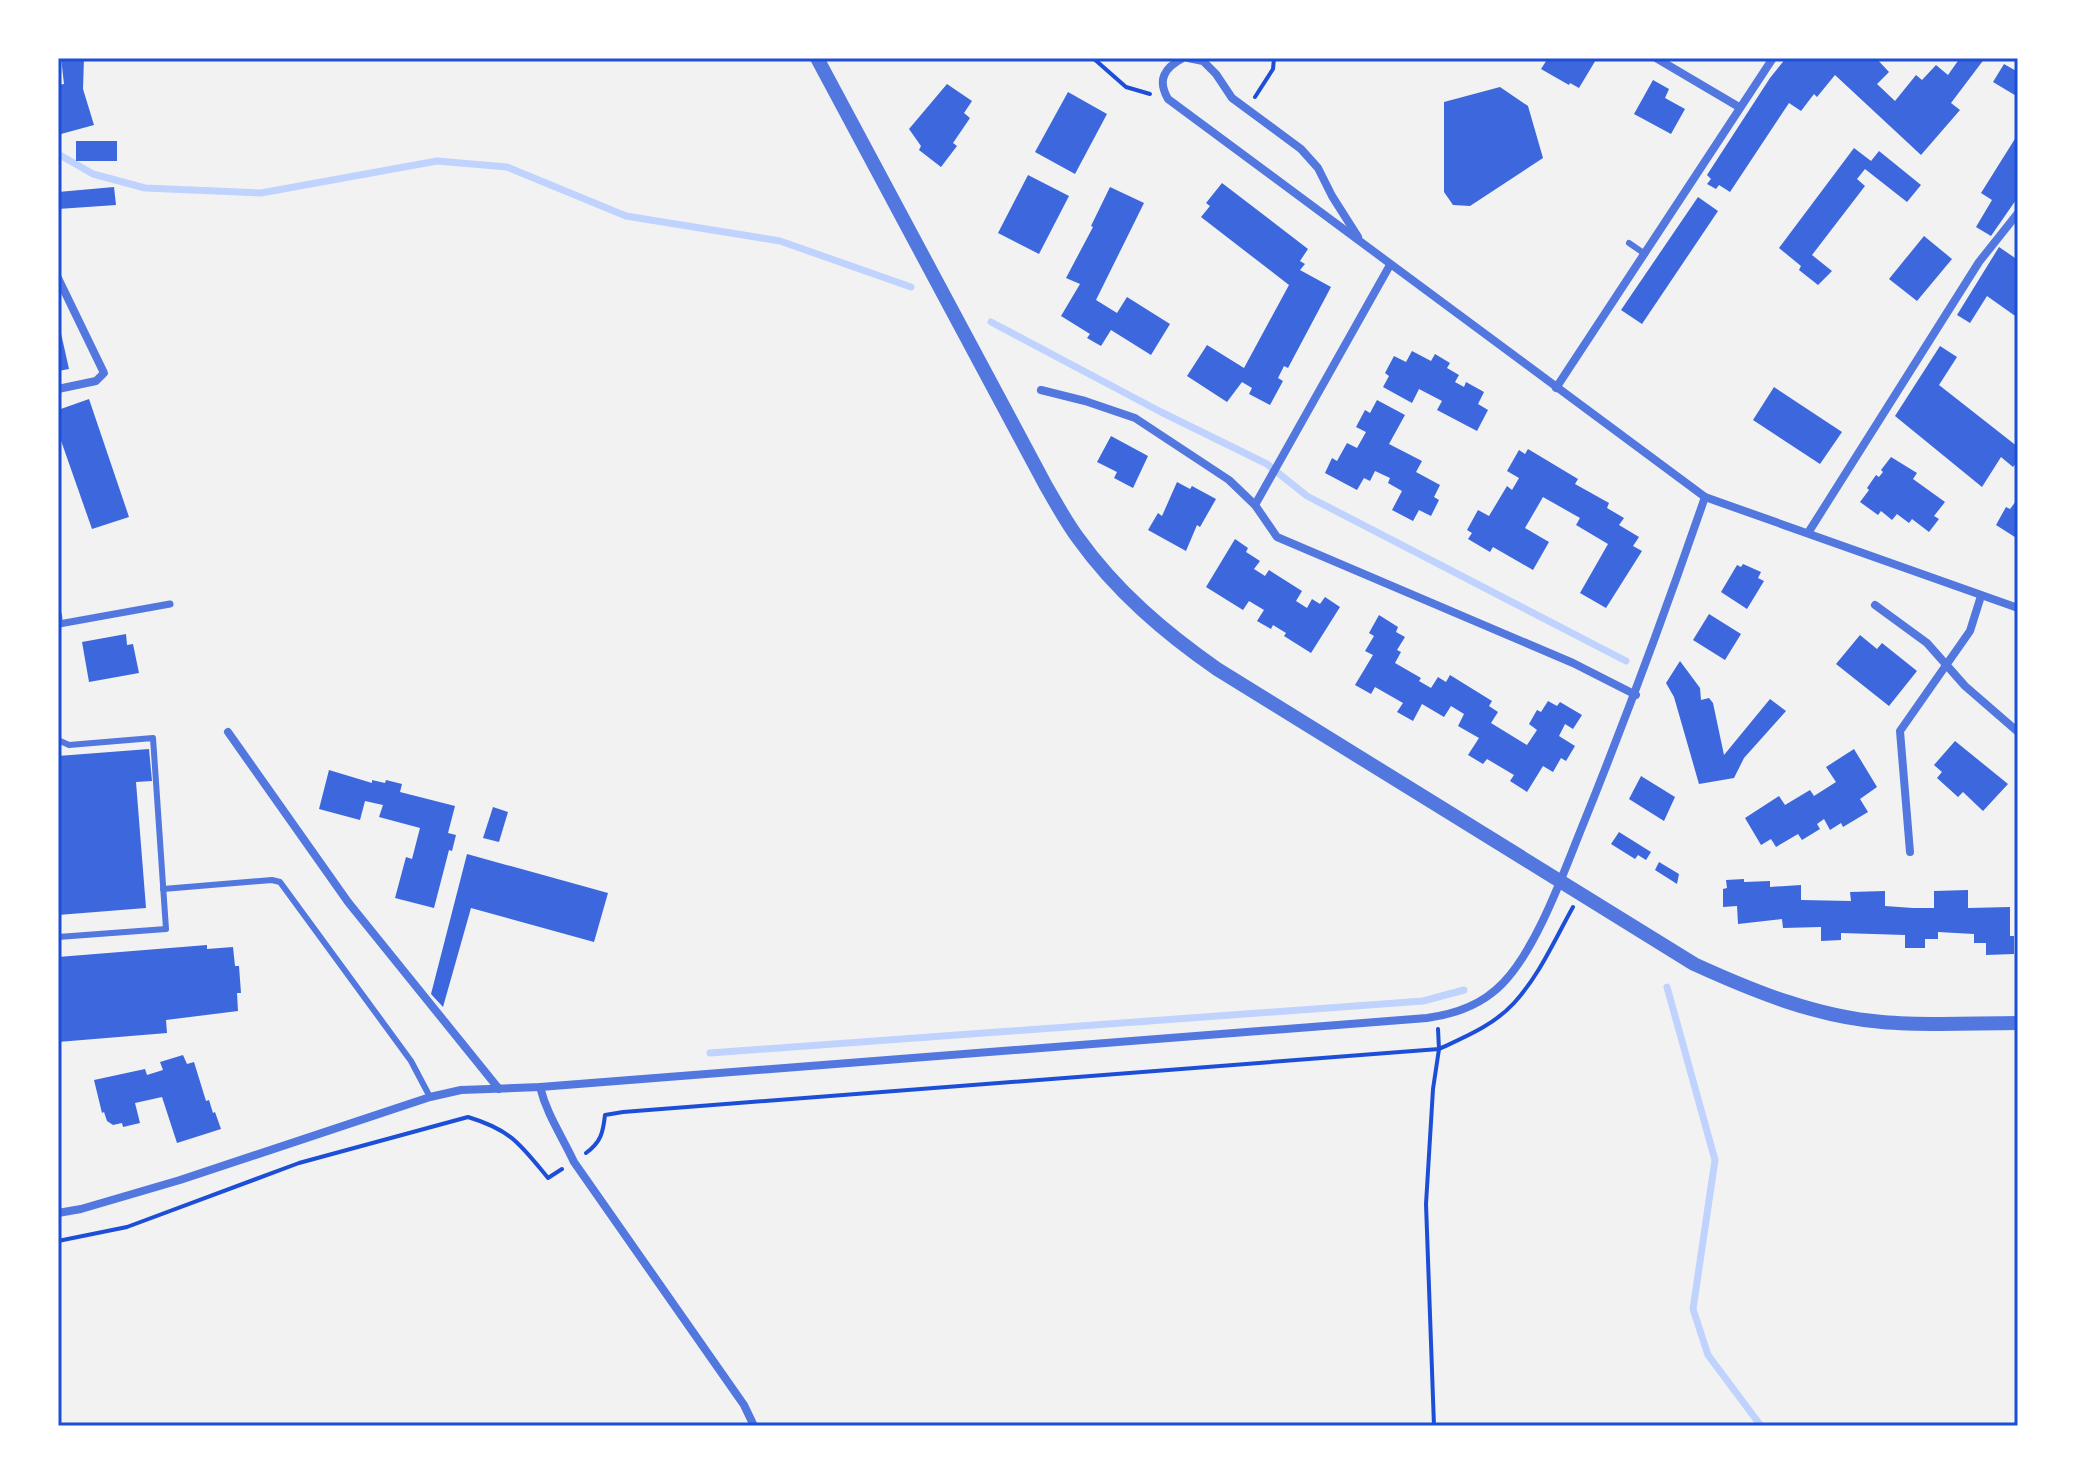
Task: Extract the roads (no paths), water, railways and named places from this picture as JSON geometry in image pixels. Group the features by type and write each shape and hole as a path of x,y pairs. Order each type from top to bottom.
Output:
{"street":[{"path":"817,58 1046,486 1077,538 1112,579 1174,639 1217,669 1580,895 1694,964 1740,985 1823,1012 1882,1022 2018,1023"},
{"path":"1363,244 1318,168 1301,149 1232,98 1203,61 1185,58 1170,64 1163,76 1162,88 1168,99 1390,265 1705,497 2018,608"},
{"path":"1656,58 1739,107"},
{"path":"1556,388 1773,58"},
{"path":"1808,533 1979,262 2018,213"},
{"path":"1255,505 1390,265"},
{"path":"58,278 104,373 96,381 58,389"},
{"path":"1041,390 1135,418 1229,480 1255,505 1277,537 1573,663 1636,695"},
{"path":"58,1213 166,1184 430,1097 461,1090 540,1087 1458,1013 1503,983 1522,956 1559,882 1636,695 1705,497"},
{"path":"1910,852 1900,731 1970,631 1981,596"},
{"path":"59,620 170,604"},
{"path":"1875,605 1927,643 1965,686 2018,732"},
{"path":"228,732 348,902 499,1089"},
{"path":"540,1087 550,1120 574,1162 744,1405 754,1426"}],"lane":[{"path":"1629,243 1645,254"},
{"path":"58,740 69,745 153,738 166,929 58,937"},
{"path":"163,889 272,880 280,882 411,1061 430,1097"}],"waterway":[{"path":"58,154 93,174 145,188 261,193 437,161 507,167 626,216 780,241 911,287"},
{"path":"991,322 1267,464 1307,496 1626,661"},
{"path":"1667,987 1715,1160 1693,1309 1708,1355 1761,1426"},
{"path":"710,1053 1423,1001 1464,990"}]}
